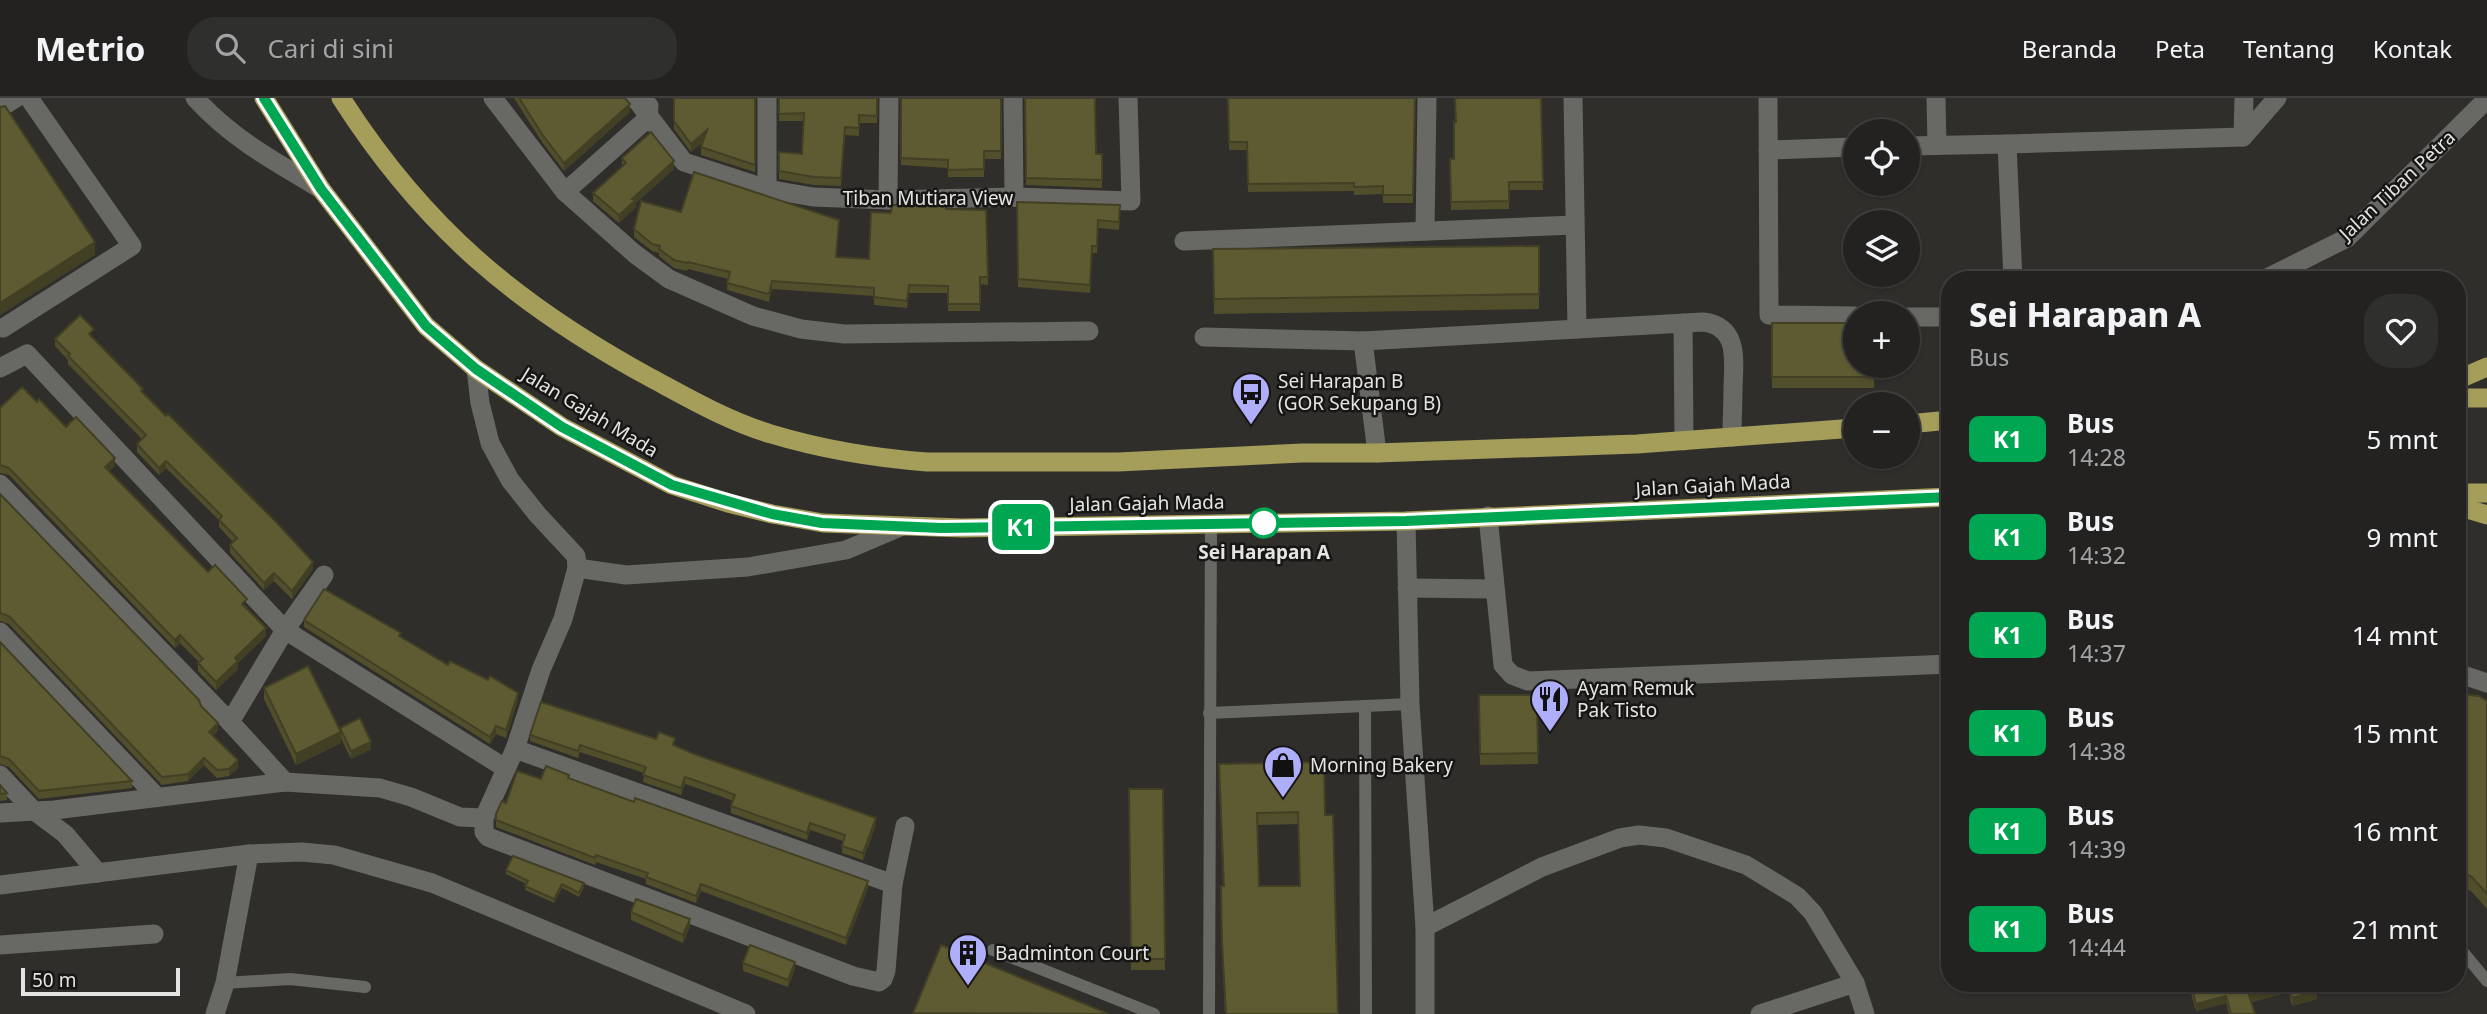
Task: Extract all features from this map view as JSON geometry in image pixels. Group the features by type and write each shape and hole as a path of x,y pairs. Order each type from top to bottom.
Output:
{"highway":[{"name":"Jalan Gajah Mada","path":"264,98 321,189 426,326 476,369 562,427 672,485 772,514 822,523 962,528 1406,521 1941,497"},
{"path":"341,98 370,143 435,221 522,298 608,354 722,416 770,434 849,451 927,462 1118,462 1684,440 1843,429"},
{"path":"2466,376 2487,368"},
{"path":"2466,398 2487,398"},
{"path":"1920,423 1941,421"},
{"path":"2466,493 2487,493"},
{"path":"2466,509 2487,515"}],"street":[{"path":"0,108 16,98"},
{"path":"29,98 132,246 2,326 285,629 505,768"},
{"path":"195,98 226,129 254,150 321,189"},
{"path":"494,98 565,192 635,254 669,279 765,319 801,329 844,334 1088,331"},
{"name":"Tiban Mutiara View","path":"635,98 649,108 684,162 767,190 813,197 888,200 1014,197 1131,201 1128,98"},
{"path":"767,98 767,190"},
{"path":"888,200 889,98"},
{"path":"1013,98 1014,197"},
{"path":"1425,231 1427,98"},
{"path":"1573,98 1577,329"},
{"path":"1768,98 1769,314 1843,316"},
{"path":"1936,98 1937,145"},
{"path":"2243,137 2244,98"},
{"path":"1920,146 2243,137 2277,98"},
{"name":"Jalan Tiban Petra","path":"2281,271 2347,238 2487,99"},
{"path":"565,192 649,108"},
{"path":"2007,144 2013,271"},
{"path":"1768,150 1843,147"},
{"path":"1184,241 1574,225"},
{"path":"1920,317 1941,317"},
{"path":"1684,323 1684,440"},
{"path":"1204,337 1363,341 1715,323 1729,337 1734,351 1732,437"},
{"path":"1363,341 1377,453"},
{"path":"0,368 27,354"},
{"path":"476,369 480,403 490,443 510,480 576,556 577,568 563,619 541,670 515,749 484,818 484,832 488,837 878,982 883,979 886,971 893,884 905,826"},
{"path":"0,484 285,782"},
{"path":"1488,516 1503,665 1512,675 1528,681 1941,664"},
{"path":"1406,521 1410,705 1425,927 1425,1014"},
{"path":"577,568 626,575 748,567 846,550 900,527"},
{"path":"230,722 285,629 324,575"},
{"path":"1407,589 1494,589"},
{"path":"0,632 157,797"},
{"path":"2466,676 2487,683"},
{"path":"515,749 893,884"},
{"path":"0,775 33,810 65,834 98,873"},
{"path":"0,813 285,782 380,788 411,797 460,817 484,818"},
{"path":"1425,927 1542,867 1620,838 1639,835 1666,838 1746,865 1797,896 1813,913 1855,983 1865,1014"},
{"path":"0,886 249,854 302,852 334,855 432,883 746,1014"},
{"path":"215,1014 225,983 249,854"},
{"path":"0,945 154,934"},
{"path":"1760,1014 1795,1008 1855,983"}],"lane":[{"path":"1209,1014 1211,524"},
{"path":"1209,713 1410,705"},
{"path":"1365,706 1366,1014"},
{"path":"993,950 1154,1014"},
{"path":"2466,956 2487,981"},
{"path":"225,983 290,979 365,987"}],"building":[{"path":"519,98 625,98 630,104 564,163"},
{"path":"674,98 755,98 755,165 701,147 707,130 691,144 674,121"},
{"path":"779,98 877,98 877,116 859,115 859,128 845,127 841,178 779,171 779,152 802,154 804,113 779,114"},
{"path":"901,98 1001,98 1001,151 984,151 984,169 948,170 948,160 901,158"},
{"path":"1025,98 1095,98 1096,154 1102,154 1102,180 1026,178"},
{"path":"1228,98 1415,98 1413,195 1383,195 1383,186 1354,187 1354,183 1248,184 1247,142 1229,142"},
{"path":"1455,98 1541,98 1543,182 1509,182 1509,201 1451,202 1450,159 1454,159"},
{"path":"5,106 95,242 0,303 0,107"},
{"path":"651,132 674,161 632,199 636,200 619,215 593,193 626,163 622,158"},
{"path":"694,172 839,220 836,257 869,259 871,212 891,213 892,205 947,204 946,209 986,210 988,277 980,277 980,304 948,304 948,286 909,285 907,301 874,297 874,288 772,281 769,294 727,283 730,272 674,260 659,249 660,246 652,244 634,229 641,201 681,212"},
{"path":"1017,202 1120,205 1119,222 1098,220 1097,246 1092,246 1090,285 1018,279"},
{"path":"1539,246 1539,294 1214,299 1213,249"},
{"path":"80,315 94,329 89,334 143,389 141,391 166,416 168,414 313,562 292,591 274,573 264,583 230,545 237,538 219,520 222,516 166,461 159,468 137,444 146,435 68,356 70,354 55,339"},
{"path":"1772,323 1843,323 1843,377 1772,377"},
{"path":"22,387 37,402 39,399 66,427 76,417 115,458 105,467 208,572 215,565 247,599 242,604 266,628 235,658 238,661 216,682 198,663 203,659 180,635 175,640 9,468 0,465 0,408"},
{"path":"0,494 199,700 201,706 218,723 209,732 238,760 229,769 217,770 204,758 188,774 162,777 9,616 0,613"},
{"path":"324,589 401,633 399,636 448,665 450,661 488,680 490,676 518,693 506,730 496,726 490,737 304,620"},
{"path":"0,642 132,781 39,791 9,759 0,756"},
{"path":"308,666 341,732 296,754 264,688"},
{"path":"1479,695 1537,695 1538,753 1480,754"},
{"path":"2466,695 2479,696 2487,701 2487,894 2466,874"},
{"path":"541,702 656,739 659,732 675,738 673,745 694,754 876,818 863,853 842,846 845,835 810,823 807,833 731,806 735,795 720,789 685,777 681,788 643,775 646,767 580,745 578,751 530,735"},
{"path":"360,718 371,742 351,751 340,728"},
{"path":"1324,762 1325,815 1333,815 1338,1014 1226,1014 1219,764","holes":["1298,812 1300,886 1259,886 1257,813"]},
{"path":"546,766 569,775 568,778 634,802 635,798 868,881 846,938 701,884 696,896 646,877 648,873 596,855 595,858 496,820 502,801 506,803 517,771 541,779"},
{"path":"0,785 7,793 0,794"},
{"path":"1129,789 1163,789 1165,959 1131,959"},
{"path":"513,856 584,883 579,893 562,884 554,899 525,886 528,881 506,870"},
{"path":"636,899 690,919 683,935 631,912"},
{"path":"750,945 795,962 788,980 743,963"},
{"name":"Badminton Court","path":"941,945 1109,1014 913,1013"},
{"path":"2193,992 2260,992 2249,995 2255,1014 2231,1014 2226,996 2196,1004"},
{"path":"2290,992 2313,992 2292,998"}],"bus line":[{"name":"K1","path":"264,98 321,189 426,326 476,369 562,427 672,485 772,514 822,523 941,528 1017,527 1406,521 1941,497"}],"place":[{"name":"Sei Harapan B (GOR Sekupang B)","path":"1251,426"},
{"name":"Sei Harapan A","path":"1264,523"},
{"name":"Ayam Remuk Pak Tisto","path":"1550,733"},
{"name":"Morning Bakery","path":"1283,799"},
{"name":"Badminton Court","path":"968,987"}]}
